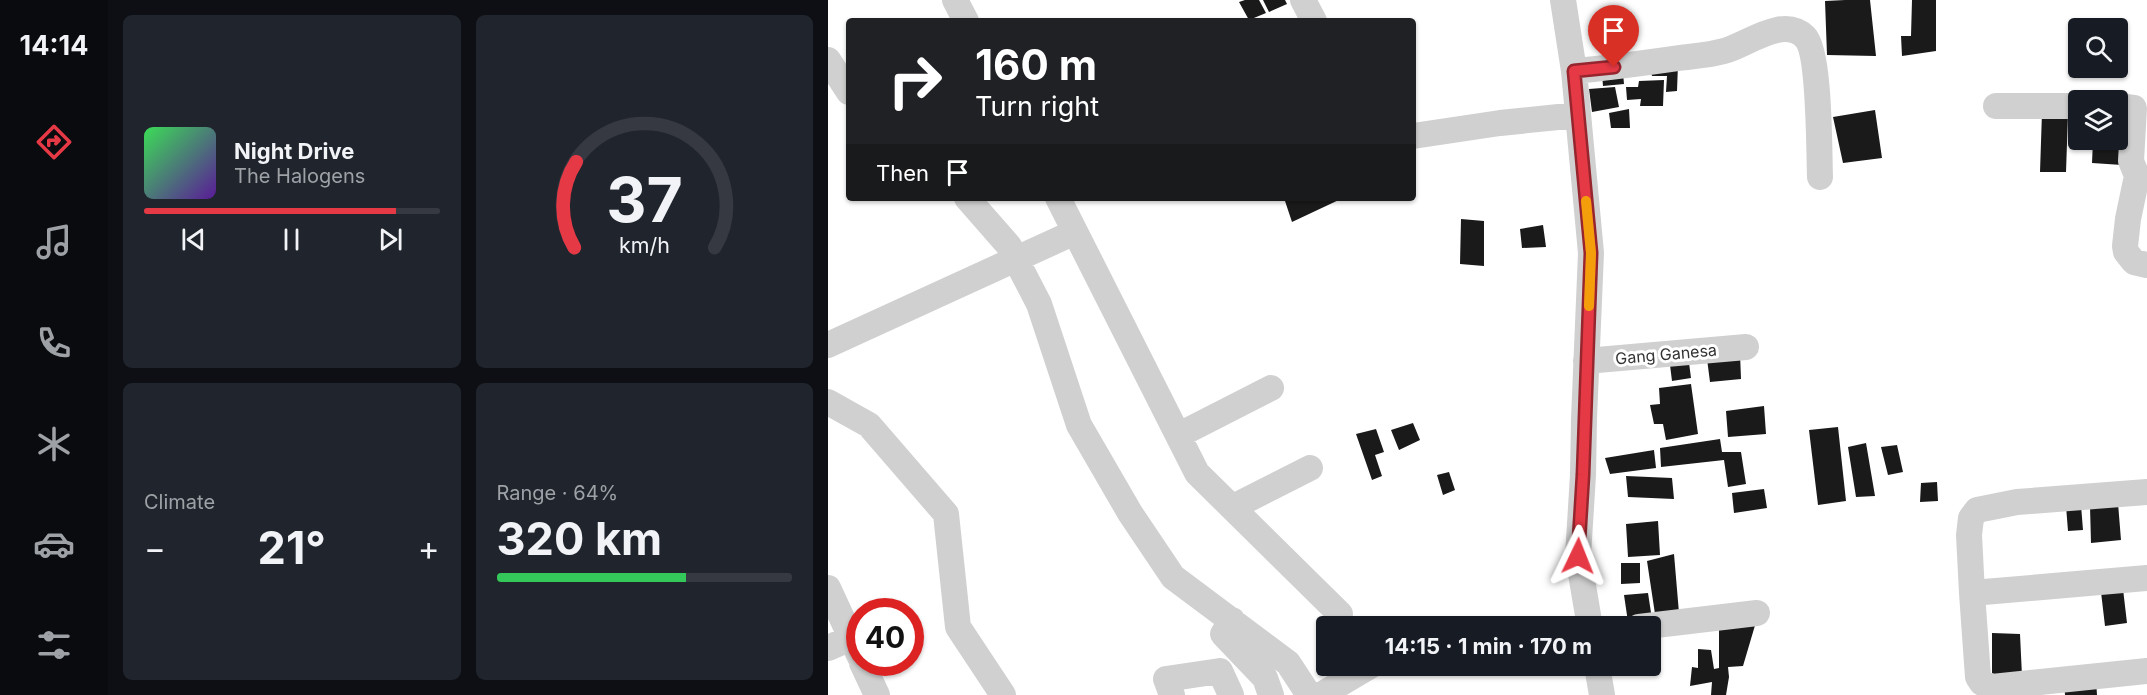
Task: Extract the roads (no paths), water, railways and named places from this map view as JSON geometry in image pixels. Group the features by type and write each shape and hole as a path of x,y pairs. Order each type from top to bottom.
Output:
{"street":[{"path":"955,0 964,18"},
{"path":"1303,0 1312,18"},
{"path":"1563,0 1574,71 1591,253 1578,556 1588,616"},
{"path":"1574,71 1724,52 1771,32 1786,29 1795,31 1804,36 1812,46 1817,92 1820,177"},
{"path":"828,60 846,87"},
{"path":"1996,106 2068,106"},
{"path":"2128,107 2134,108 2131,161 2137,176 2126,228 2126,252 2134,262 2147,265"},
{"path":"1416,136 1500,123 1578,115"},
{"path":"970,201 1009,246 1039,304 1078,424 1130,513 1173,577 1288,663 1309,695"},
{"path":"1060,201 1197,472 1340,614"},
{"path":"828,345 1075,232"},
{"name":"Gang Ganesa","path":"1586,361 1746,347"},
{"path":"1179,435 1271,388"},
{"path":"828,402 869,425 946,514 958,627 1003,695"},
{"path":"1233,507 1310,468"},
{"path":"2147,492 2017,502 1977,510 1971,518 1969,535 1978,677 1982,683 1992,687 2147,671"},
{"path":"1972,593 2147,578"},
{"path":"828,588 846,647"},
{"path":"1661,624 1756,613"},
{"path":"1232,620 1222,634 1265,678 1271,695"},
{"path":"1172,695 1166,679 1220,671 1231,695"},
{"path":"868,676 877,695"},
{"path":"1321,695 1353,676"},
{"path":"1599,676 1602,695"}]}
